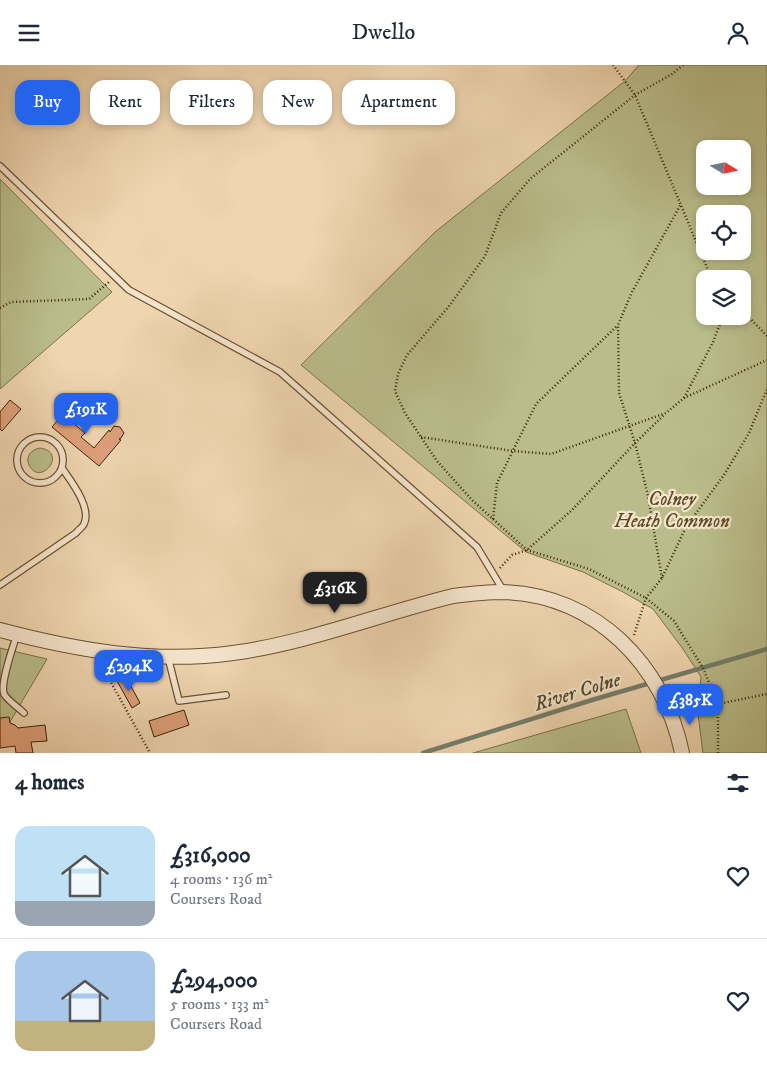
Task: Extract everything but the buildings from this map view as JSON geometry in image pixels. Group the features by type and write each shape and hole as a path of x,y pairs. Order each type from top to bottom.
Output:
{"street":[{"path":"0,630 104,653 168,657 232,653 264,647 453,596 504,592 548,600 578,611 606,628 633,653 654,681 676,726 682,753"}],"lane":[{"path":"0,166 129,291 280,372 477,547 504,592"},
{"path":"0,585 76,533 84,525 86,515 77,488 62,468 62,453 58,446 52,440 45,437 37,437 23,444 19,451 18,466 25,478 31,482 39,483 53,480 62,468"},
{"path":"17,634 3,667 1,687 5,697 24,713"},
{"path":"168,657 179,701 226,695"}],"path":[{"path":"613,65 634,95 708,270"},
{"path":"683,65 672,74 634,95 530,179 501,213 485,256 450,305 407,355 398,374 395,391 405,413 436,461 472,500 527,550 589,569 646,598 674,621 703,668 718,704 718,753"},
{"path":"662,578 648,496 635,443 618,393 618,325 632,292 681,204"},
{"path":"0,308 11,302 89,299 115,277"},
{"path":"751,320 767,337"},
{"path":"493,519 497,483 536,404 618,325"},
{"path":"684,398 713,342 720,325"},
{"path":"494,575 512,555 527,550 573,509 635,443 684,398 767,360"},
{"path":"633,653 646,598 662,578 686,527 724,475 749,433 767,389"},
{"path":"421,437 513,451 550,454 666,413"},
{"path":"104,653 103,669 150,753"},
{"path":"718,704 767,694"}],"green space":[{"name":"Colney Heath Common","path":"639,65 767,65 767,753 703,753 698,714 701,677 653,609 583,572 526,552 301,365 435,232 625,81"},
{"path":"0,179 112,292 0,389"},
{"path":"40,448 48,451 52,456 52,461 50,467 39,473 34,471 29,465 28,459 32,451"},
{"path":"0,648 47,659 10,722 0,729"},
{"path":"626,709 641,753 473,753"}],"waterway":[{"name":"River Colne","path":"423,753 592,700 767,649"}]}
